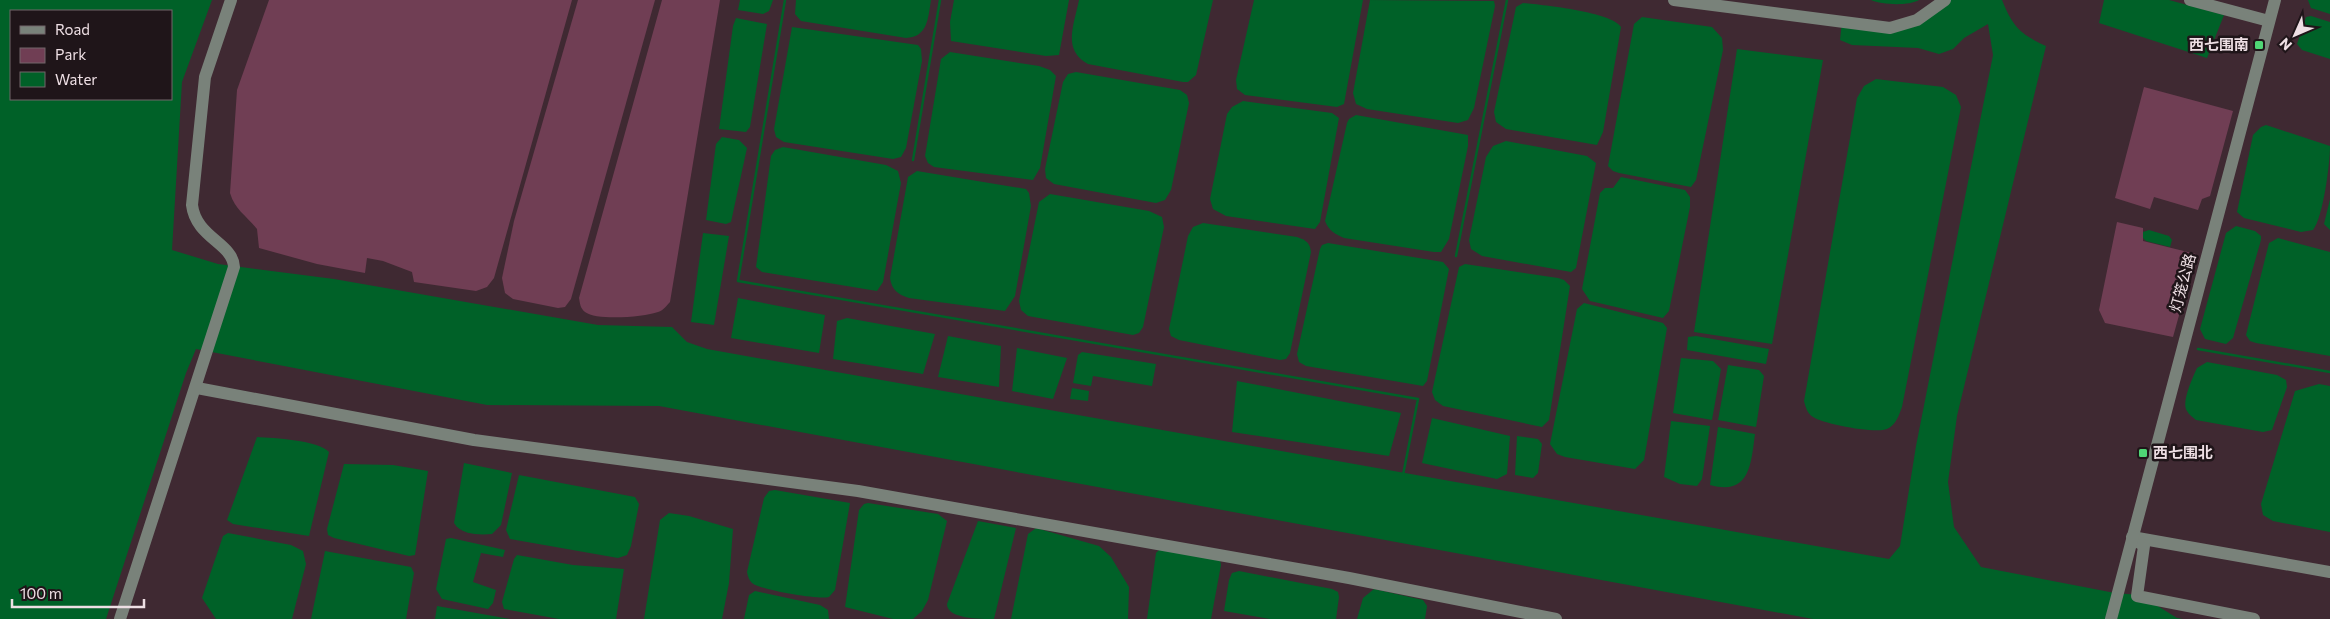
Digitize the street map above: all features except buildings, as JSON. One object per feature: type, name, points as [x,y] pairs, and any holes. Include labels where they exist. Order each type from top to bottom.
[{"type":"street","points":[[120,619],[197,388],[234,267],[230,254],[199,226],[193,215],[192,204],[205,77],[231,0]]},
{"type":"street","points":[[1674,0],[1890,28],[1917,20],[1945,0]]},
{"type":"street","points":[[2190,0],[2269,20]]},
{"type":"street","name":"灯笼公路","points":[[2111,619],[2275,0]]},
{"type":"street","points":[[197,388],[474,440],[858,490],[1349,578],[1556,619]]},
{"type":"street","points":[[2132,538],[2330,572]]},
{"type":"street","points":[[2132,538],[2144,546],[2137,596],[2254,619]]},
{"type":"green space","points":[[269,0],[572,0],[494,278],[487,287],[476,291],[414,282],[412,272],[383,261],[367,258],[365,273],[317,264],[259,248],[257,229],[238,208],[230,193],[237,90]]},
{"type":"green space","points":[[578,0],[655,0],[571,299],[565,307],[558,308],[513,299],[505,293],[502,278],[514,221]]},
{"type":"green space","points":[[662,0],[720,0],[670,302],[665,308],[651,314],[621,317],[591,315],[582,309],[579,298]]},
{"type":"green space","points":[[2144,87],[2233,111],[2210,196],[2202,199],[2198,210],[2154,197],[2150,209],[2115,198]]},
{"type":"green space","points":[[2117,222],[2143,228],[2143,241],[2196,254],[2173,337],[2105,323],[2099,310]]},
{"type":"water","points":[[0,0],[212,0],[182,82],[172,250],[218,264],[334,279],[598,325],[672,327],[687,342],[707,349],[1889,559],[1900,546],[1916,446],[1993,55],[1988,24],[1964,38],[1953,49],[1939,54],[1918,48],[1852,45],[1840,40],[1842,21],[1895,27],[1947,0],[2002,0],[2018,29],[2046,46],[1957,416],[1948,482],[1954,527],[1981,567],[2115,593],[2140,595],[2177,618],[2183,619],[1813,619],[659,406],[487,405],[196,349],[186,373],[106,619],[0,619]]},
{"type":"water","points":[[740,0],[773,0],[769,11],[763,14],[738,10]]},
{"type":"water","points":[[796,0],[931,0],[928,20],[923,30],[913,37],[906,38],[801,21],[795,14]]},
{"type":"water","points":[[954,0],[1069,0],[1059,55],[1046,56],[951,41],[950,22]]},
{"type":"water","points":[[1079,0],[1213,0],[1196,75],[1188,82],[1183,82],[1088,64],[1075,52],[1072,44],[1073,28]]},
{"type":"water","points":[[1254,0],[1363,0],[1344,104],[1337,107],[1245,95],[1237,89],[1236,80]]},
{"type":"water","points":[[1370,0],[1494,1],[1495,6],[1474,108],[1468,120],[1458,123],[1367,109],[1356,104],[1353,93]]},
{"type":"water","points":[[1871,0],[1919,0],[1895,4]]},
{"type":"water","points":[[2104,0],[2169,0],[2224,15],[2207,58],[2099,23]]},
{"type":"water","points":[[2308,0],[2330,0],[2330,14],[2311,8]]},
{"type":"water","points":[[1523,3],[1591,13],[1605,17],[1621,27],[1603,132],[1597,145],[1506,129],[1496,122],[1494,112],[1516,7]]},
{"type":"water","points":[[2311,16],[2330,22],[2330,59],[2302,50],[2297,44],[2306,17]]},
{"type":"water","points":[[1642,17],[1712,27],[1722,38],[1723,50],[1696,180],[1691,187],[1619,173],[1613,171],[1608,166],[1634,24]]},
{"type":"water","points":[[736,18],[767,24],[750,127],[746,132],[719,129],[733,26]]},
{"type":"water","points":[[792,27],[918,45],[921,49],[922,61],[906,148],[901,157],[893,159],[784,142],[776,137],[774,129]]},
{"type":"water","points":[[1737,49],[1823,60],[1772,344],[1694,332]]},
{"type":"water","points":[[950,52],[1039,66],[1050,70],[1056,76],[1040,168],[1033,180],[934,167],[928,163],[925,156],[941,59]]},
{"type":"water","points":[[1076,72],[1180,90],[1187,95],[1189,103],[1171,190],[1165,200],[1156,203],[1054,184],[1046,178],[1045,169],[1063,82],[1068,74]]},
{"type":"water","points":[[1876,79],[1943,87],[1956,95],[1961,107],[1902,407],[1893,425],[1881,430],[1850,427],[1819,420],[1809,414],[1804,401],[1857,98],[1864,86]]},
{"type":"water","points":[[1243,101],[1332,113],[1339,118],[1320,222],[1315,229],[1226,216],[1213,209],[1210,199],[1227,114],[1232,107]]},
{"type":"water","points":[[1356,115],[1468,135],[1468,146],[1449,239],[1441,252],[1344,238],[1328,227],[1325,221],[1347,123],[1349,119]]},
{"type":"water","points":[[2266,125],[2330,146],[2323,202],[2313,230],[2301,232],[2244,218],[2237,212],[2253,135]]},
{"type":"water","points":[[722,137],[739,140],[747,148],[731,222],[726,224],[706,220],[716,144]]},
{"type":"water","points":[[1506,141],[1587,156],[1596,163],[1576,268],[1571,272],[1482,256],[1471,249],[1469,240],[1486,157],[1493,146]]},
{"type":"water","points":[[783,147],[886,165],[898,171],[901,183],[883,282],[877,291],[762,272],[756,267],[771,156],[775,150]]},
{"type":"water","points":[[917,171],[1026,189],[1029,193],[1031,206],[1015,296],[1005,311],[909,298],[898,293],[892,286],[890,278],[908,177]]},
{"type":"water","points":[[1621,177],[1685,190],[1690,197],[1690,207],[1669,311],[1663,318],[1590,301],[1582,289],[1600,193],[1605,188],[1613,188]]},
{"type":"water","points":[[1050,194],[1149,211],[1162,217],[1164,227],[1143,327],[1139,333],[1133,335],[1028,316],[1021,310],[1019,301],[1039,202]]},
{"type":"water","points":[[2330,199],[2330,230],[2324,224]]},
{"type":"water","points":[[1203,223],[1297,237],[1309,244],[1311,252],[1290,353],[1286,359],[1280,360],[1179,340],[1171,336],[1169,329],[1188,236],[1193,227]]},
{"type":"water","points":[[2236,226],[2255,231],[2261,236],[2261,240],[2233,338],[2226,344],[2205,339],[2200,329],[2226,233]]},
{"type":"water","points":[[2149,230],[2169,236],[2172,240],[2170,247],[2146,241],[2143,238],[2143,232]]},
{"type":"water","points":[[703,233],[729,236],[714,325],[691,322]]},
{"type":"water","points":[[2278,238],[2330,252],[2330,356],[2256,343],[2250,341],[2246,335],[2269,243]]},
{"type":"water","points":[[1328,243],[1443,262],[1449,269],[1427,381],[1423,386],[1306,366],[1299,362],[1297,354],[1320,249],[1322,245]]},
{"type":"water","points":[[1465,264],[1558,278],[1564,280],[1570,286],[1549,420],[1542,427],[1443,406],[1435,400],[1432,392],[1459,267]]},
{"type":"water","points":[[738,298],[825,315],[819,353],[731,338]]},
{"type":"water","points":[[1584,303],[1663,323],[1667,328],[1644,460],[1635,469],[1565,457],[1557,454],[1550,444],[1577,309]]},
{"type":"water","points":[[847,318],[935,334],[923,374],[833,359],[837,321]]},
{"type":"water","points":[[948,336],[1001,346],[999,387],[938,377]]},
{"type":"water","points":[[1696,336],[1769,349],[1766,364],[1687,350],[1688,337]]},
{"type":"water","points":[[1017,348],[1067,358],[1053,399],[1012,391]]},
{"type":"water","points":[[1082,352],[1156,364],[1152,386],[1093,376],[1091,386],[1073,383],[1078,355]]},
{"type":"water","points":[[1681,358],[1713,361],[1721,369],[1712,420],[1673,413]]},
{"type":"water","points":[[2207,362],[2277,375],[2286,380],[2287,387],[2272,430],[2263,432],[2196,420],[2189,414],[2185,402],[2188,390],[2197,368]]},
{"type":"water","points":[[1728,365],[1759,370],[1764,376],[1756,427],[1718,420]]},
{"type":"water","points":[[1237,381],[1401,413],[1389,456],[1232,432]]},
{"type":"water","points":[[2319,384],[2330,386],[2330,532],[2273,521],[2263,515],[2261,504],[2295,391]]},
{"type":"water","points":[[1072,388],[1089,391],[1088,401],[1070,399]]},
{"type":"water","points":[[1432,418],[1510,436],[1507,474],[1497,479],[1422,463]]},
{"type":"water","points":[[1671,421],[1710,426],[1702,479],[1697,486],[1680,484],[1664,477]]},
{"type":"water","points":[[1718,427],[1755,434],[1750,466],[1741,482],[1733,486],[1710,485]]},
{"type":"water","points":[[1517,436],[1538,439],[1542,444],[1538,473],[1533,478],[1515,475]]},
{"type":"water","points":[[257,437],[306,442],[329,452],[309,536],[233,524],[227,520]]},
{"type":"water","points":[[464,463],[512,473],[501,525],[492,534],[466,532],[454,523]]},
{"type":"water","points":[[344,464],[393,465],[428,471],[415,555],[409,556],[328,535],[327,529]]},
{"type":"water","points":[[519,475],[635,497],[639,504],[631,546],[627,555],[618,558],[510,539],[506,530]]},
{"type":"water","points":[[775,490],[850,503],[835,590],[829,597],[802,596],[777,591],[757,586],[749,580],[747,572],[764,498],[769,491]]},
{"type":"water","points":[[868,503],[938,514],[947,521],[928,600],[922,611],[913,619],[893,619],[845,607],[859,510],[864,504]]},
{"type":"water","points":[[669,513],[689,516],[733,529],[729,583],[722,619],[644,619],[660,520]]},
{"type":"water","points":[[978,521],[1016,528],[994,619],[958,615],[948,609],[947,604]]},
{"type":"water","points":[[1036,528],[1099,546],[1111,557],[1129,587],[1128,619],[1011,619],[1028,534]]},
{"type":"water","points":[[228,533],[291,545],[303,551],[306,564],[292,619],[216,619],[202,598],[223,536]]},
{"type":"water","points":[[451,538],[505,550],[503,557],[481,553],[473,582],[496,590],[493,603],[488,609],[442,599],[436,589],[446,539]]},
{"type":"water","points":[[1161,548],[1220,560],[1221,565],[1211,619],[1147,619],[1156,553]]},
{"type":"water","points":[[325,551],[411,567],[414,573],[406,619],[311,619]]},
{"type":"water","points":[[517,555],[573,565],[624,569],[616,619],[559,619],[504,609],[502,602],[514,559]]},
{"type":"water","points":[[1239,571],[1332,589],[1338,592],[1339,597],[1336,619],[1270,619],[1224,611],[1229,580],[1232,573]]},
{"type":"water","points":[[1374,589],[1423,600],[1427,606],[1425,619],[1357,619],[1363,598]]},
{"type":"water","points":[[755,591],[820,605],[828,610],[829,619],[744,619],[749,595]]},
{"type":"water","points":[[437,606],[510,619],[435,619]]},
{"type":"waterway","points":[[785,0],[738,281],[1418,399],[1403,475]]},
{"type":"waterway","points":[[913,160],[940,0]]},
{"type":"waterway","points":[[1456,256],[1507,0]]},
{"type":"waterway","points":[[2198,349],[2330,372]]},
{"type":"place","name":"西七围南","points":[[2259,45]]},
{"type":"place","name":"西七围北","points":[[2143,453]]}]
